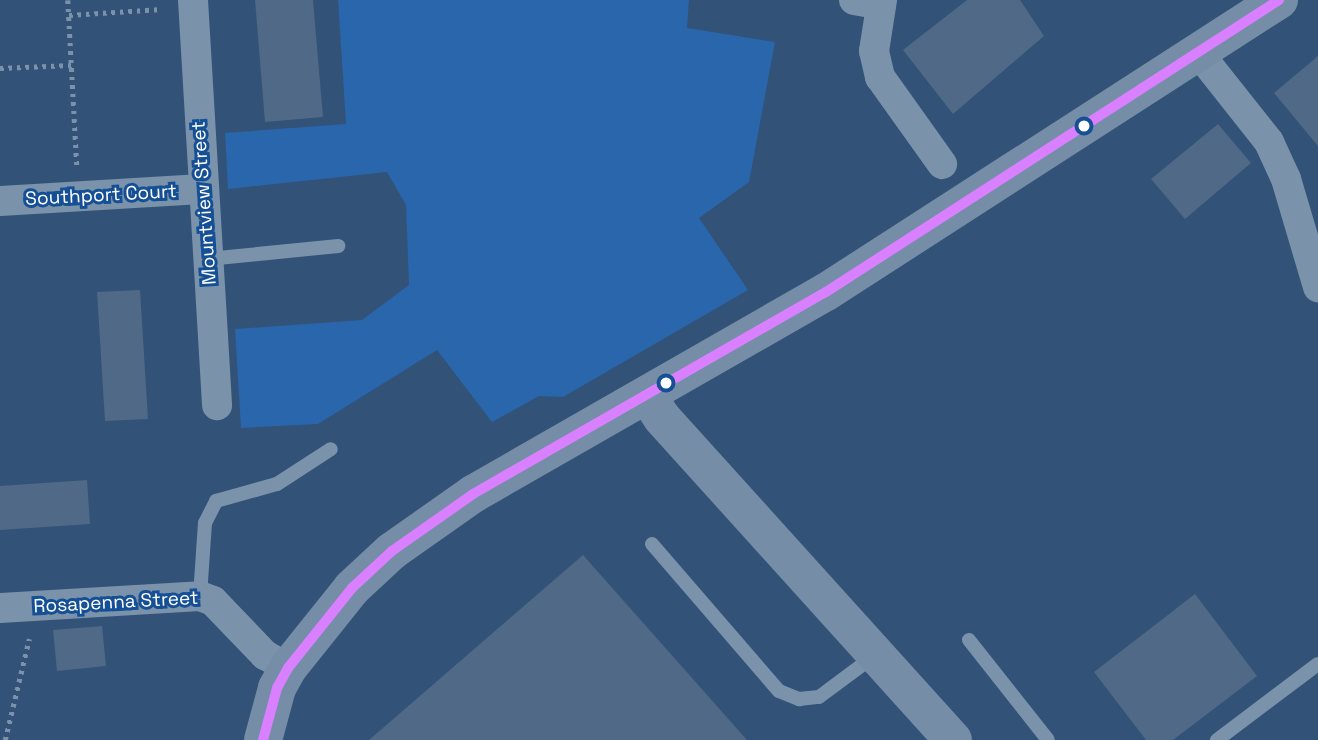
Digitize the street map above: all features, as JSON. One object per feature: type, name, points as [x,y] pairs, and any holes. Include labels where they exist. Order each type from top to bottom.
[{"type":"main road","points":[[262,740],[276,688],[288,668],[333,609],[392,551],[473,494],[826,292],[1279,0]]},
{"type":"main road","points":[[647,395],[662,418],[953,740]]},
{"type":"street","points":[[872,2],[874,51],[880,77],[942,164]]},
{"type":"street","name":"Mountview Street","points":[[193,3],[202,189],[217,405]]},
{"type":"street","points":[[1197,51],[1269,142],[1286,179],[1318,287]]},
{"type":"street","name":"Southport Court","points":[[0,201],[202,189]]},
{"type":"street","name":"Rosapenna Street","points":[[0,608],[200,596],[213,601],[265,654],[288,668]]},
{"type":"lane","points":[[208,259],[338,246]]},
{"type":"lane","points":[[200,596],[205,523],[216,501],[277,484],[331,449]]},
{"type":"lane","points":[[652,544],[779,691],[799,699],[819,697],[876,656]]},
{"type":"lane","points":[[969,640],[1048,740]]},
{"type":"lane","points":[[1217,740],[1318,664]]},
{"type":"path","points":[[68,0],[78,197]]},
{"type":"path","points":[[69,15],[193,3]]},
{"type":"path","points":[[0,68],[72,65]]},
{"type":"path","points":[[5,740],[34,606]]},
{"type":"shaded area","points":[[338,0],[689,0],[687,28],[775,42],[749,182],[699,218],[748,290],[563,397],[539,396],[492,422],[437,350],[318,424],[241,428],[235,329],[362,320],[409,285],[406,205],[387,172],[228,189],[225,133],[346,124]]},
{"type":"building","points":[[255,0],[313,0],[323,117],[265,122]]},
{"type":"building","points":[[967,0],[1020,0],[1044,36],[953,114],[903,50]]},
{"type":"building","points":[[1318,56],[1318,146],[1274,93]]},
{"type":"building","points":[[1218,124],[1251,163],[1185,219],[1151,179]]},
{"type":"building","points":[[140,290],[148,419],[105,421],[97,292]]},
{"type":"building","points":[[87,480],[90,524],[0,530],[0,486]]},
{"type":"building","points":[[583,555],[747,740],[369,740]]},
{"type":"building","points":[[1195,594],[1257,676],[1173,740],[1146,740],[1094,672]]},
{"type":"building","points":[[102,626],[106,666],[57,671],[53,630]]},
{"type":"transit line","points":[[263,740],[277,688],[288,668],[352,588],[392,551],[473,494],[826,292],[1279,0]]}]
